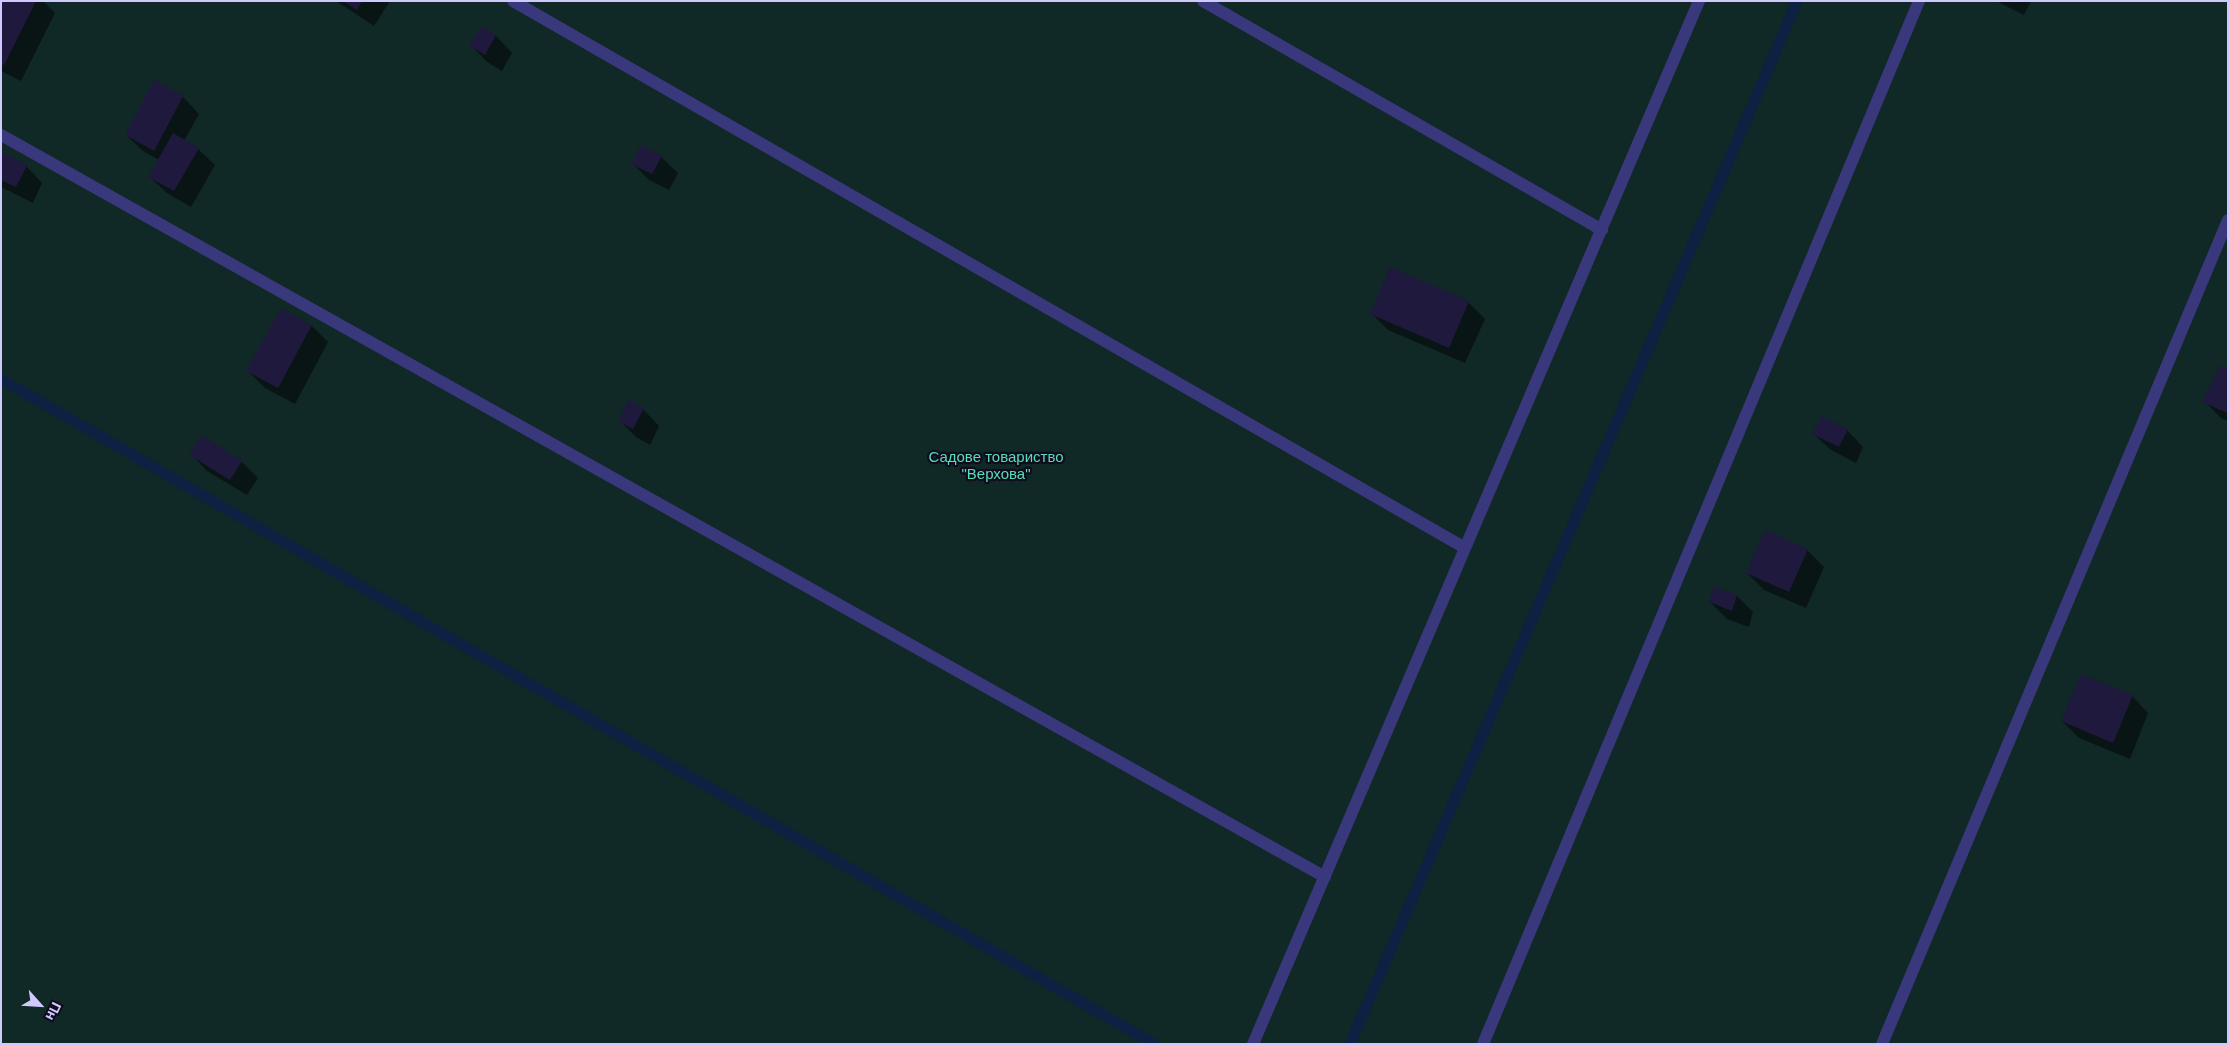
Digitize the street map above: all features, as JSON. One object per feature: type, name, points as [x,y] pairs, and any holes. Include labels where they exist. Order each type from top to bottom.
[{"type":"lane","points":[[513,1],[1465,548]]},
{"type":"lane","points":[[1203,1],[1602,230]]},
{"type":"lane","points":[[1253,1044],[1700,1]]},
{"type":"lane","points":[[1482,1044],[1919,1]]},
{"type":"lane","points":[[1,135],[1325,877]]},
{"type":"lane","points":[[1882,1044],[2228,220]]},
{"type":"green space","name":"Садове товариство \"Верхова\"","points":[[1,1],[2228,1],[2228,1044],[1,1044]]},
{"type":"building","points":[[1,1],[36,1],[4,65],[1,64]]},
{"type":"building","points":[[343,1],[362,1],[357,10]]},
{"type":"building","points":[[481,26],[496,35],[485,55],[469,45]]},
{"type":"building","points":[[154,80],[183,96],[154,151],[125,135]]},
{"type":"building","points":[[173,133],[199,148],[174,191],[148,177]]},
{"type":"building","points":[[641,145],[662,156],[652,174],[631,164]]},
{"type":"building","points":[[1,152],[27,165],[16,187],[1,180]]},
{"type":"building","points":[[1390,267],[1469,301],[1449,348],[1370,314]]},
{"type":"building","points":[[281,308],[312,325],[278,388],[246,371]]},
{"type":"building","points":[[2220,365],[2228,369],[2228,413],[2202,402]]},
{"type":"building","points":[[628,400],[644,408],[633,429],[618,421]]},
{"type":"building","points":[[1821,416],[1848,429],[1839,447],[1812,434]]},
{"type":"building","points":[[201,435],[242,461],[230,480],[189,455]]},
{"type":"building","points":[[1765,530],[1808,549],[1789,592],[1746,573]]},
{"type":"building","points":[[1714,587],[1737,595],[1732,611],[1709,602]]},
{"type":"building","points":[[2081,674],[2133,695],[2113,743],[2061,721]]},
{"type":"waterway","points":[[1350,1044],[1797,1]]},
{"type":"waterway","points":[[1,379],[1154,1044]]}]
